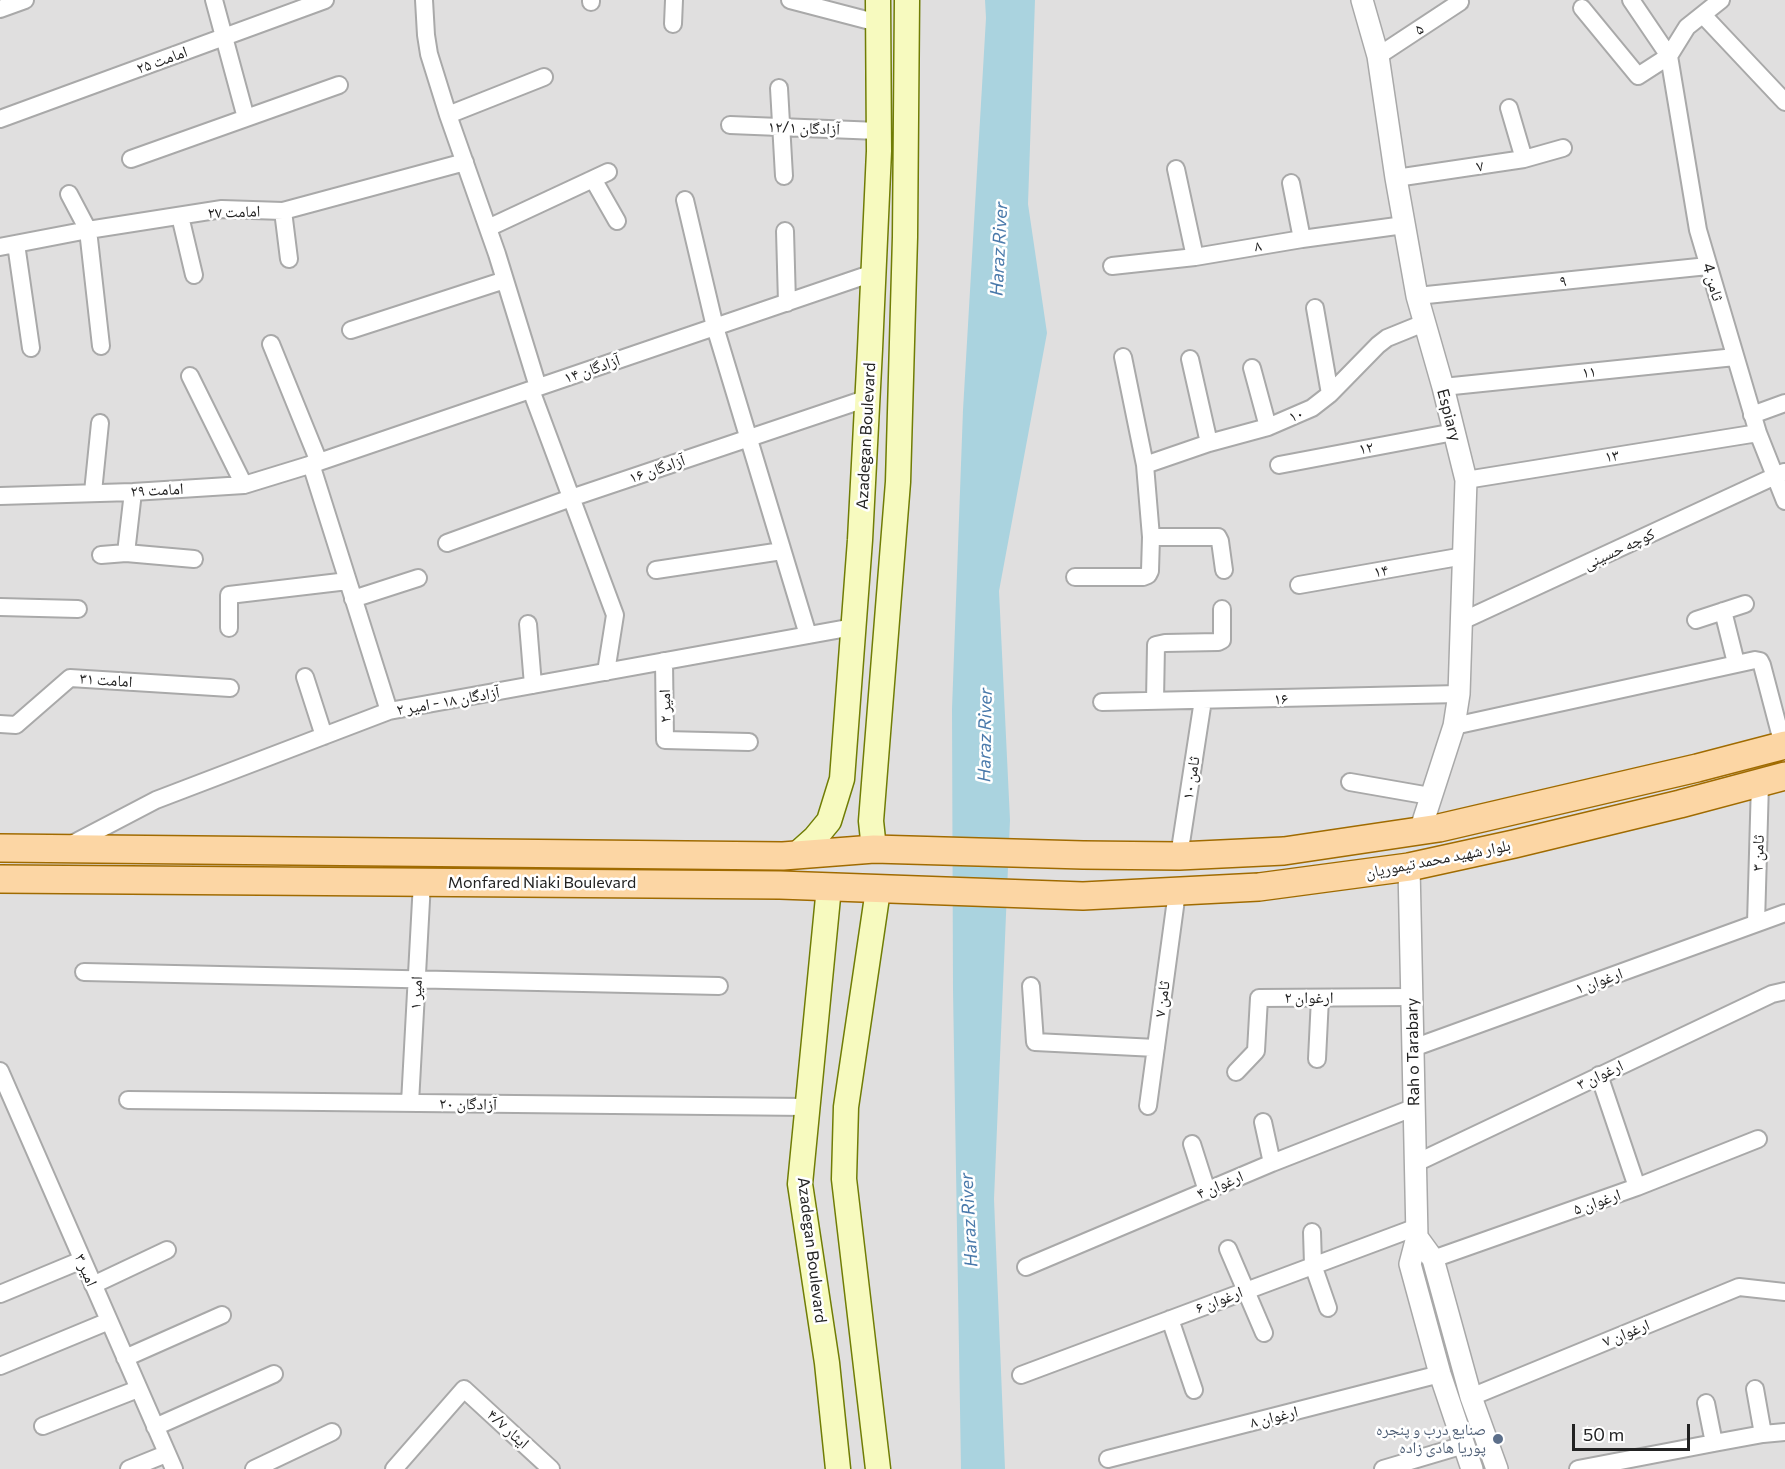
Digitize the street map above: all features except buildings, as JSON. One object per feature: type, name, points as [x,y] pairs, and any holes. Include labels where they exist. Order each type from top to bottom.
[{"type":"main road","name":"Azadegan Boulevard","points":[[874,849],[871,821],[898,482],[905,237],[907,0]]},
{"type":"main road","name":"Azadegan Boulevard","points":[[796,855],[829,821],[842,779],[868,398],[878,131],[878,11]]},
{"type":"main road","points":[[861,527],[894,525]]},
{"type":"main road","name":"بلوار شهید محمد تیموریان","points":[[1083,855],[1179,856],[1284,851],[1420,831],[1671,774],[1784,745]]},
{"type":"main road","points":[[1731,759],[1724,767],[1723,777],[1728,785],[1760,783]]},
{"type":"main road","points":[[1671,774],[1676,776],[1682,784],[1680,804]]},
{"type":"main road","name":"بلوار شهید محمد تیموریان","points":[[1083,896],[1259,888],[1409,867],[1514,844],[1760,783]]},
{"type":"main road","name":"Monfared Niaki Boulevard","points":[[0,848],[796,855],[874,849],[1083,855]]},
{"type":"main road","points":[[544,853],[553,865],[553,871],[551,877],[544,883]]},
{"type":"main road","points":[[596,884],[588,872],[588,866],[591,860],[599,854]]},
{"type":"main road","points":[[1206,890],[1210,855]]},
{"type":"main road","points":[[1177,892],[1179,856]]},
{"type":"main road","name":"Monfared Niaki Boulevard","points":[[0,879],[780,885],[1083,896]]},
{"type":"main road","name":"Azadegan Boulevard","points":[[829,887],[800,1184],[827,1363],[838,1469]]},
{"type":"main road","points":[[878,890],[846,1107],[844,1179],[878,1469]]},
{"type":"main road","points":[[807,1107],[846,1107]]},
{"type":"street","points":[[0,9],[25,0]]},
{"type":"street","points":[[213,0],[246,118]]},
{"type":"street","name":"امامت ۲۵","points":[[0,119],[325,0]]},
{"type":"street","points":[[424,0],[429,54],[448,116],[505,280],[534,389],[571,498],[615,615],[606,672]]},
{"type":"street","points":[[673,24],[674,0]]},
{"type":"street","points":[[790,0],[878,11]]},
{"type":"street","name":"Espiary","points":[[1362,0],[1378,56],[1396,178],[1417,296],[1466,480],[1459,694],[1454,726],[1420,831]]},
{"type":"street","points":[[1630,0],[1669,56]]},
{"type":"street","points":[[1582,8],[1638,76],[1669,56],[1687,27],[1721,0]]},
{"type":"street","name":"۵","points":[[1378,56],[1460,2]]},
{"type":"street","points":[[1703,15],[1785,102]]},
{"type":"street","name":"ثامن 4","points":[[1669,56],[1698,230],[1752,415],[1758,432],[1780,474],[1785,501]]},
{"type":"street","points":[[448,116],[544,77]]},
{"type":"street","points":[[131,159],[339,85]]},
{"type":"street","points":[[779,88],[784,177]]},
{"type":"street","points":[[1509,108],[1524,159]]},
{"type":"street","name":"آزادگان ۱۲/۱","points":[[730,126],[878,131]]},
{"type":"street","name":"۷","points":[[1396,178],[1524,159],[1563,148]]},
{"type":"street","name":"امامت ۲۷","points":[[8,246],[88,230],[222,209],[283,211],[465,162]]},
{"type":"street","points":[[1176,169],[1195,257]]},
{"type":"street","points":[[488,228],[600,175],[616,221]]},
{"type":"street","points":[[1291,183],[1302,239]]},
{"type":"street","points":[[69,194],[88,230],[101,346]]},
{"type":"street","points":[[685,201],[715,327],[808,635]]},
{"type":"street","points":[[283,211],[289,259]]},
{"type":"street","points":[[180,216],[194,275]]},
{"type":"street","name":"۸","points":[[1112,266],[1195,257],[1404,225]]},
{"type":"street","points":[[785,231],[787,303]]},
{"type":"street","points":[[8,246],[31,348]]},
{"type":"street","name":"۹","points":[[1417,296],[1708,266]]},
{"type":"street","name":"آزادگان ۱۴","points":[[315,463],[873,273]]},
{"type":"street","points":[[351,330],[505,280]]},
{"type":"street","points":[[1315,308],[1329,394]]},
{"type":"street","name":"۱۰","points":[[1145,465],[1209,443],[1269,427],[1312,408],[1387,338],[1424,324]]},
{"type":"street","points":[[271,344],[315,463],[353,598],[389,711]]},
{"type":"street","points":[[1076,577],[1143,577],[1150,571],[1145,465],[1123,357]]},
{"type":"street","name":"۱۱","points":[[1443,387],[1735,357]]},
{"type":"street","points":[[1190,359],[1209,443]]},
{"type":"street","points":[[1252,368],[1269,427]]},
{"type":"street","points":[[190,376],[244,485]]},
{"type":"street","name":"آزادگان ۱۶","points":[[447,543],[571,498],[868,398]]},
{"type":"street","points":[[1752,415],[1785,403]]},
{"type":"street","points":[[93,492],[100,423]]},
{"type":"street","name":"۱۲","points":[[1279,465],[1454,432]]},
{"type":"street","name":"۱۳","points":[[1466,480],[1758,432]]},
{"type":"street","name":"امامت ۲۹","points":[[0,496],[133,492],[244,485],[315,463]]},
{"type":"street","name":"کوچه حسینی","points":[[1462,621],[1780,474]]},
{"type":"street","points":[[126,553],[133,492]]},
{"type":"street","points":[[1150,537],[1218,537],[1224,570]]},
{"type":"street","points":[[656,570],[782,551]]},
{"type":"street","points":[[101,555],[126,553],[194,559]]},
{"type":"street","name":"۱۴","points":[[1299,585],[1464,556]]},
{"type":"street","points":[[353,598],[418,578]]},
{"type":"street","points":[[229,628],[229,595],[348,581]]},
{"type":"street","points":[[1696,620],[1745,604]]},
{"type":"street","points":[[0,608],[78,609]]},
{"type":"street","points":[[1155,701],[1156,645],[1222,640],[1222,609]]},
{"type":"street","points":[[1723,611],[1736,663]]},
{"type":"street","points":[[528,624],[533,685]]},
{"type":"street","name":"آزادگان ۱۸ - امیر ۲","points":[[64,848],[156,800],[389,711],[854,627]]},
{"type":"street","points":[[1454,726],[1736,663],[1760,661],[1784,745]]},
{"type":"street","name":"امیر ۲","points":[[664,662],[665,740],[749,742]]},
{"type":"street","points":[[305,677],[324,736]]},
{"type":"street","name":"امامت ۳۱","points":[[0,724],[16,725],[70,678],[230,688]]},
{"type":"street","name":"۱۶","points":[[1102,702],[1459,694]]},
{"type":"street","name":"ثامن ۱۰","points":[[1179,856],[1203,700]]},
{"type":"street","points":[[1350,782],[1430,796]]},
{"type":"street","name":"ثامن ۳","points":[[1756,923],[1760,783]]},
{"type":"street","name":"Rah o Tarabary","points":[[1409,867],[1417,1232],[1410,1264],[1440,1374],[1472,1469]]},
{"type":"street","name":"امیر ۱","points":[[410,1103],[422,882]]},
{"type":"street","name":"ثامن ۷","points":[[1148,1106],[1177,892]]},
{"type":"street","name":"ارغوان ۱","points":[[1413,1048],[1785,913]]},
{"type":"street","points":[[84,972],[719,986]]},
{"type":"street","points":[[1030,986],[1035,1042],[1156,1048]]},
{"type":"street","name":"ارغوان ۳","points":[[1416,1162],[1772,994],[1785,991]]},
{"type":"street","name":"ارغوان ۲","points":[[1236,1072],[1256,1051],[1259,998],[1412,997]]},
{"type":"street","points":[[1317,1059],[1320,998]]},
{"type":"street","name":"امیر ۳","points":[[0,1071],[170,1461]]},
{"type":"street","points":[[1599,1076],[1637,1187]]},
{"type":"street","name":"آزادگان ۲۰","points":[[128,1100],[807,1107]]},
{"type":"street","name":"ارغوان ۴","points":[[1026,1267],[1272,1163],[1415,1107]]},
{"type":"street","points":[[1263,1122],[1272,1163]]},
{"type":"street","name":"ارغوان ۵","points":[[1433,1259],[1637,1187],[1758,1138]]},
{"type":"street","points":[[1192,1144],[1207,1191]]},
{"type":"street","points":[[1312,1232],[1313,1265],[1328,1308]]},
{"type":"street","points":[[1417,1232],[1433,1259],[1471,1397],[1497,1469]]},
{"type":"street","name":"ارغوان ۶","points":[[1021,1375],[1313,1265],[1417,1232]]},
{"type":"street","points":[[1228,1249],[1264,1333]]},
{"type":"street","points":[[93,1285],[167,1250]]},
{"type":"street","points":[[0,1294],[82,1260]]},
{"type":"street","name":"ارغوان ۷","points":[[1471,1397],[1739,1287],[1785,1292]]},
{"type":"street","points":[[125,1358],[222,1316]]},
{"type":"street","points":[[1170,1318],[1194,1390]]},
{"type":"street","points":[[0,1366],[109,1321]]},
{"type":"street","points":[[155,1427],[274,1374]]},
{"type":"street","name":"ارغوان ۸","points":[[1108,1459],[1440,1374]]},
{"type":"street","points":[[43,1426],[138,1389]]},
{"type":"street","name":"ایثار ۴/۷","points":[[394,1469],[464,1389],[551,1469]]},
{"type":"street","points":[[1755,1389],[1763,1434]]},
{"type":"street","points":[[1706,1403],[1714,1443]]},
{"type":"street","points":[[254,1469],[332,1432]]},
{"type":"street","points":[[1578,1469],[1763,1434],[1785,1432]]},
{"type":"street","points":[[1383,1469],[1464,1445]]},
{"type":"street","points":[[129,1469],[170,1461]]},
{"type":"shaded area","points":[[0,0],[1785,0],[1785,1469],[0,1469]]},
{"type":"water","name":"Haraz River","points":[[985,0],[1035,0],[1028,204],[1047,333],[999,591],[1010,820],[994,1199],[1005,1469],[961,1469],[953,990],[952,709],[963,410],[986,18]]},
{"type":"place","name":"صنایع درب و پنجره پوریا هادی زاده","points":[[1498,1439]]}]
